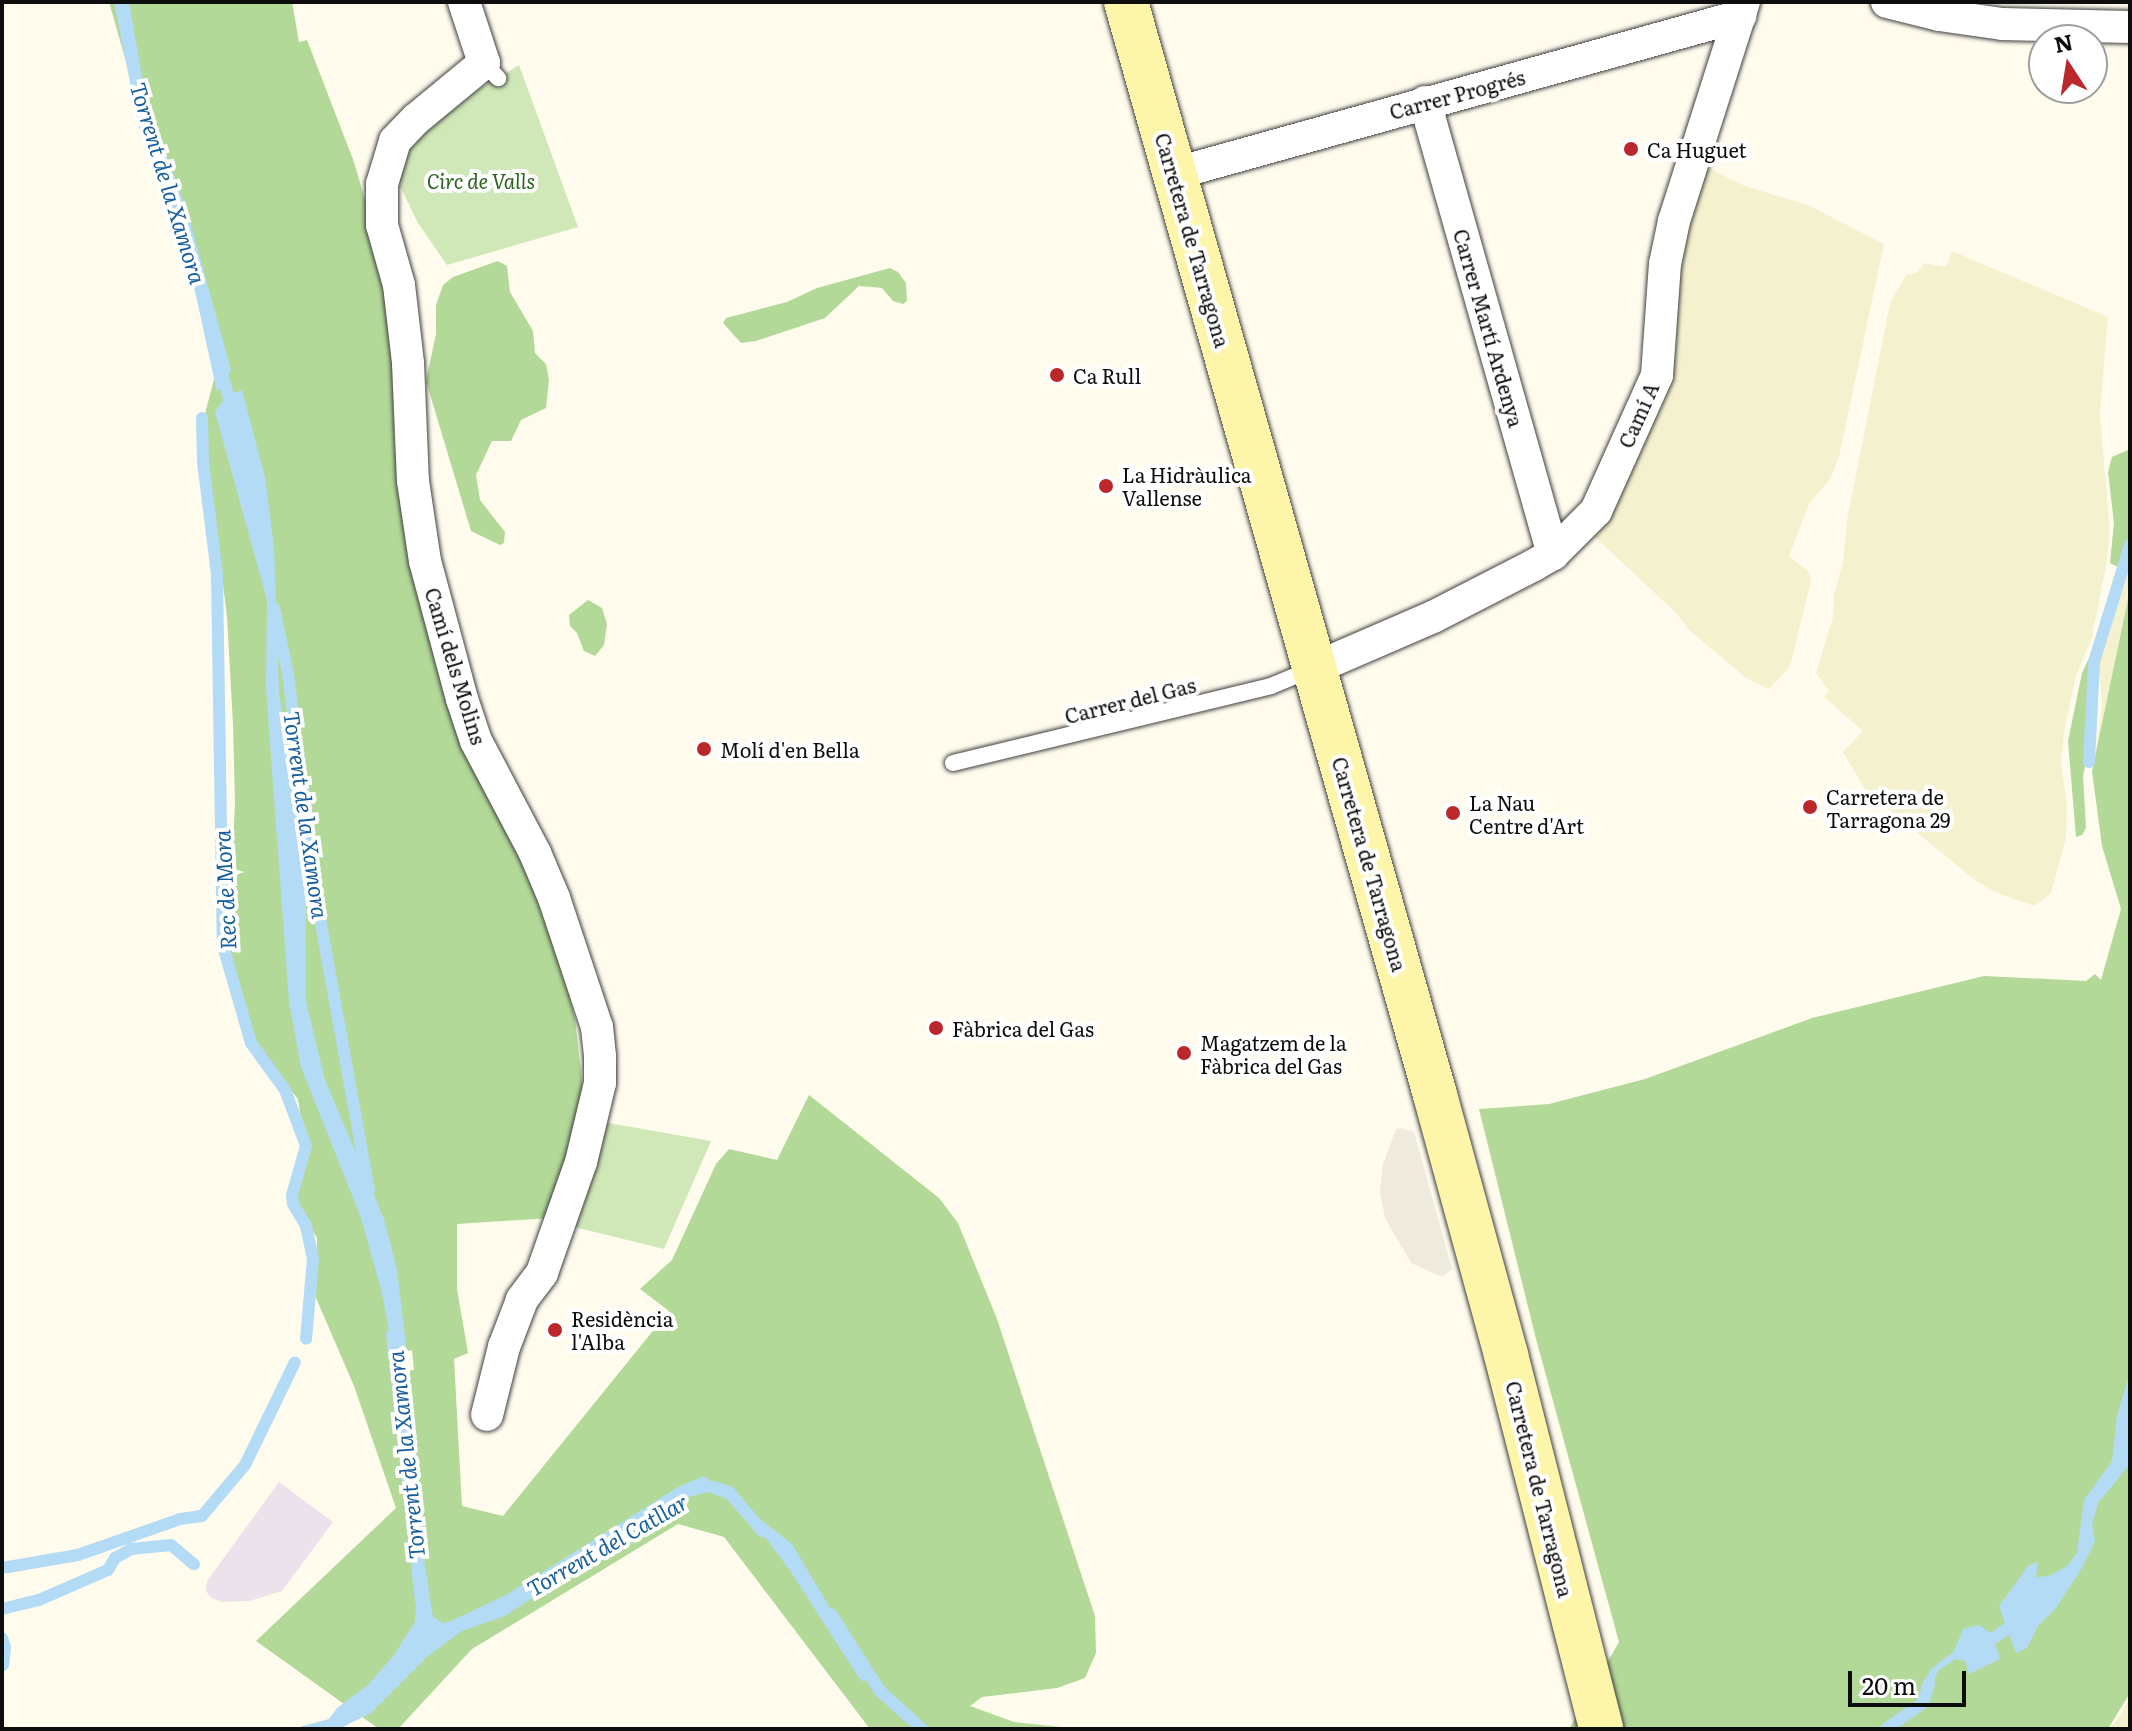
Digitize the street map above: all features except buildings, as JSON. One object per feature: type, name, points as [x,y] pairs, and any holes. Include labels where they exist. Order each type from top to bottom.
[{"type":"main road","name":"Carretera de Tarragona","points":[[1126,2],[1506,1355],[1601,1729]]},
{"type":"street","name":"Camí dels Molins","points":[[464,2],[477,80],[395,141],[382,184],[382,225],[399,285],[408,363],[413,481],[423,546],[446,649],[476,741],[535,853],[554,898],[597,1027],[600,1057],[600,1083],[581,1162],[542,1273],[522,1300],[504,1347],[487,1415]]},
{"type":"street","points":[[1887,2],[1939,15],[2002,24],[2130,27]]},
{"type":"street","name":"Carrer Progrés","points":[[1173,174],[1742,9]]},
{"type":"street","name":"Camí A","points":[[1315,668],[1433,617],[1553,554],[1596,511],[1657,375],[1665,264],[1674,221],[1742,9]]},
{"type":"street","name":"Carrer Martí Ardenya","points":[[1425,102],[1553,554]]},
{"type":"lane","name":"Carrer del Gas","points":[[953,763],[1271,686],[1315,668]]},
{"type":"shaded area","points":[[1700,164],[1745,186],[1808,205],[1884,244],[1839,457],[1830,479],[1809,504],[1789,556],[1808,571],[1811,581],[1790,667],[1769,689],[1746,678],[1689,630],[1677,614],[1594,536],[1608,513],[1672,311]]},
{"type":"shaded area","points":[[1952,251],[2108,317],[2100,415],[2110,530],[2106,567],[2092,637],[2076,676],[2065,726],[2061,763],[2067,806],[2066,838],[2051,893],[2035,906],[1997,893],[1976,881],[1866,791],[1843,752],[1863,731],[1824,697],[1829,691],[1816,673],[1833,617],[1847,520],[1890,303],[1906,275],[1918,272],[1924,263],[1946,267]]},
{"type":"shaded area","points":[[2130,559],[2130,794],[2094,768],[2102,705],[2098,656]]},
{"type":"shaded area","points":[[1396,1129],[1414,1132],[1452,1269],[1442,1277],[1411,1263],[1385,1218],[1380,1191],[1383,1164]]},
{"type":"shaded area","points":[[279,1482],[333,1522],[282,1591],[249,1601],[222,1602],[211,1598],[206,1591],[207,1581]]},
{"type":"shaded area","points":[[2130,1698],[2130,1729],[2110,1729],[2121,1714]]},
{"type":"green space","points":[[109,2],[292,2],[299,42],[307,40],[354,162],[369,214],[387,289],[396,411],[394,443],[474,754],[534,892],[563,969],[575,1019],[584,1099],[551,1218],[457,1224],[457,1289],[468,1353],[454,1359],[462,1506],[503,1516],[669,1311],[640,1289],[672,1260],[716,1164],[729,1149],[777,1160],[809,1095],[939,1198],[958,1223],[997,1319],[1095,1616],[1096,1653],[1085,1678],[1057,1688],[982,1697],[970,1706],[1014,1722],[1079,1729],[870,1729],[724,1537],[678,1524],[472,1649],[398,1729],[379,1729],[256,1641],[396,1508],[354,1386],[316,1298],[317,1238],[292,1197],[306,1153],[298,1099],[261,1055],[242,1008],[228,948],[235,803],[233,724],[227,617],[203,421],[217,368],[203,296],[143,121]]},
{"type":"green space","name":"Circ de Valls","points":[[519,65],[578,227],[447,265],[418,223],[398,182],[403,149],[466,97]]},
{"type":"green space","points":[[498,261],[507,266],[510,292],[533,331],[535,353],[546,364],[549,380],[546,408],[521,420],[511,441],[492,441],[476,475],[480,500],[505,532],[504,543],[500,545],[471,531],[426,381],[436,334],[436,305],[443,285],[453,277]]},
{"type":"green space","points":[[890,268],[898,272],[906,283],[907,301],[903,304],[893,301],[882,288],[859,286],[825,318],[756,341],[741,343],[723,323],[726,318],[787,302],[817,288]]},
{"type":"green space","points":[[2130,449],[2130,554],[2127,567],[2118,567],[2110,563],[2114,523],[2108,472],[2112,457]]},
{"type":"green space","points":[[2130,590],[2130,1693],[2108,1729],[1569,1729],[1619,1642],[1536,1339],[1479,1109],[1549,1104],[1645,1079],[1812,1018],[1984,976],[2086,981],[2095,974],[2101,980],[2121,909],[2102,846],[2092,771]]},
{"type":"green space","points":[[588,600],[602,608],[607,624],[604,645],[595,656],[584,651],[577,633],[570,626],[569,615]]},
{"type":"green space","points":[[2102,617],[2112,619],[2096,657],[2097,710],[2083,776],[2086,828],[2082,835],[2076,837],[2068,741],[2082,673],[2096,643]]},
{"type":"green space","points":[[603,1122],[711,1141],[664,1249],[574,1227]]},
{"type":"water","points":[[114,2],[129,2],[145,93],[190,221],[231,370],[217,392],[182,232],[140,133]]},
{"type":"water","points":[[242,390],[265,477],[274,547],[279,692],[306,877],[306,1001],[325,1080],[384,1219],[397,1269],[414,1414],[422,1546],[433,1617],[443,1623],[451,1621],[506,1595],[678,1487],[704,1476],[792,1544],[833,1613],[846,1644],[874,1680],[861,1681],[791,1572],[747,1513],[735,1502],[708,1492],[685,1498],[505,1616],[462,1631],[427,1657],[371,1713],[339,1729],[292,1729],[329,1719],[337,1708],[368,1685],[394,1655],[415,1622],[419,1556],[406,1416],[381,1289],[361,1218],[301,1067],[289,1002],[266,688],[267,600],[215,412],[226,396]]},
{"type":"water","points":[[2130,1372],[2130,1464],[2098,1503],[2092,1525],[2095,1541],[2083,1566],[2056,1608],[2038,1626],[2027,1648],[2016,1653],[1999,1606],[2029,1565],[2038,1562],[2036,1577],[2049,1576],[2067,1566],[2077,1553],[2084,1500],[2112,1461],[2117,1416]]},
{"type":"water","points":[[1979,1625],[1992,1634],[2000,1659],[1969,1674],[1965,1661],[1955,1659],[1938,1671],[1929,1692],[1918,1698],[1930,1670],[1954,1651],[1963,1629]]},
{"type":"pier","points":[[412,1350],[414,1370],[394,1373],[390,1355]]},
{"type":"waterway","name":"Torrent de la Xamora","points":[[220,366],[232,410]]},
{"type":"waterway","name":"Rec de Mora","points":[[202,418],[203,462],[217,575],[223,946],[251,1043],[285,1090],[306,1146],[292,1195],[293,1204],[306,1226],[313,1258],[306,1339]]},
{"type":"waterway","points":[[2089,762],[2094,662],[2130,545]]},
{"type":"waterway","name":"Torrent de la Xamora","points":[[274,608],[288,674],[316,896],[369,1190]]},
{"type":"waterway","name":"Torrent de la Xamora","points":[[392,1334],[421,1602]]},
{"type":"waterway","name":"Rec de Mora","points":[[2,1568],[78,1555],[180,1519],[202,1516],[245,1465],[295,1362]]},
{"type":"waterway","name":"Torrent del Catllar","points":[[713,1487],[729,1492],[763,1532]]},
{"type":"waterway","points":[[2,1609],[39,1600],[108,1570],[115,1558],[131,1549],[171,1545],[194,1564]]},
{"type":"waterway","name":"Torrent del Catllar","points":[[831,1614],[880,1691],[922,1729]]},
{"type":"waterway","name":"Torrent del Catllar","points":[[1981,1647],[2021,1619]]},
{"type":"waterway","points":[[2,1638],[5,1647],[3,1665]]},
{"type":"waterway","name":"Torrent del Catllar","points":[[1886,1729],[1923,1703],[1929,1683]]},
{"type":"place","name":"Ca Huguet","points":[[1631,149]]},
{"type":"place","name":"Ca Rull","points":[[1057,375]]},
{"type":"place","name":"La Hidràulica Vallense","points":[[1106,486]]},
{"type":"place","name":"Molí d'en Bella","points":[[704,749]]},
{"type":"place","name":"Carretera de Tarragona 29","points":[[1810,807]]},
{"type":"place","name":"La Nau Centre d'Art","points":[[1453,813]]},
{"type":"place","name":"Fàbrica del Gas","points":[[936,1028]]},
{"type":"place","name":"Magatzem de la Fàbrica del Gas","points":[[1184,1053]]},
{"type":"place","name":"Residència l'Alba","points":[[555,1330]]}]
